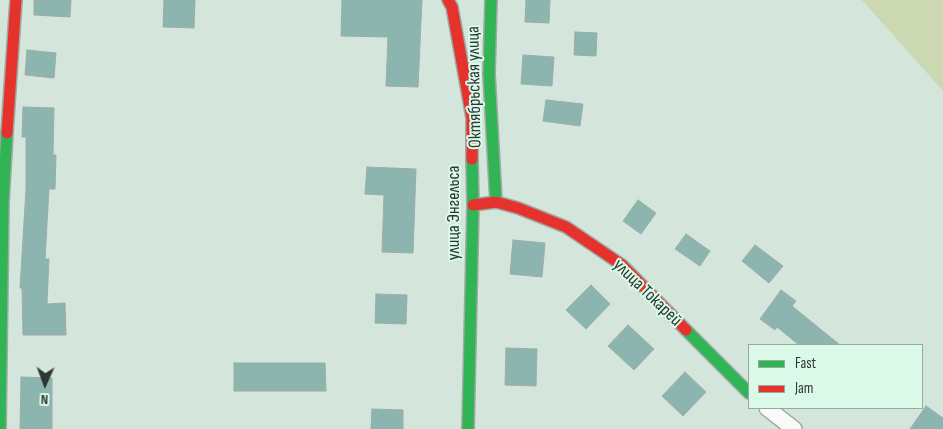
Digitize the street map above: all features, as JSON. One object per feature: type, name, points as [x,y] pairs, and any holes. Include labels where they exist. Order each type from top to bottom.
[{"type":"street","points":[[0,429],[3,202],[16,0]]},
{"type":"street","name":"улица Энгельса","points":[[448,0],[452,7],[472,118],[473,205],[468,429]]},
{"type":"street","name":"Октябрьская улица","points":[[491,0],[489,74],[496,202]]},
{"type":"street","name":"улица Токарей","points":[[473,205],[496,202],[518,208],[566,227],[622,265],[729,375],[748,391]]},
{"type":"street","points":[[768,409],[794,429]]},
{"type":"green space","points":[[862,0],[943,0],[943,91]]},
{"type":"building","points":[[34,0],[71,0],[70,17],[34,15]]},
{"type":"building","points":[[164,0],[195,0],[194,28],[163,27]]},
{"type":"building","points":[[342,0],[422,0],[418,87],[386,86],[388,37],[341,36]]},
{"type":"building","points":[[526,0],[550,0],[549,23],[525,22]]},
{"type":"building","points":[[575,32],[597,33],[596,56],[574,55]]},
{"type":"building","points":[[27,50],[56,53],[54,78],[25,75]]},
{"type":"building","points":[[523,55],[554,57],[552,86],[521,84]]},
{"type":"building","points":[[546,100],[583,104],[580,126],[543,121]]},
{"type":"building","points":[[23,107],[54,108],[53,155],[56,155],[55,189],[49,189],[45,259],[49,259],[47,304],[65,303],[66,335],[23,335],[22,288],[20,288],[26,189],[26,137],[22,137]]},
{"type":"building","points":[[367,167],[416,169],[413,253],[382,252],[384,195],[365,194]]},
{"type":"building","points":[[638,200],[656,213],[641,234],[623,221]]},
{"type":"building","points":[[686,234],[710,251],[700,266],[675,249]]},
{"type":"building","points":[[513,240],[545,243],[542,277],[510,274]]},
{"type":"building","points":[[755,245],[783,266],[769,283],[742,261]]},
{"type":"building","points":[[591,285],[610,304],[586,329],[566,310]]},
{"type":"building","points":[[781,290],[796,301],[792,306],[839,344],[798,344],[777,327],[775,330],[760,319]]},
{"type":"building","points":[[376,294],[407,295],[406,324],[375,323]]},
{"type":"building","points":[[628,325],[654,349],[634,370],[608,346]]},
{"type":"building","points":[[506,348],[537,349],[536,386],[505,385]]},
{"type":"building","points":[[234,363],[325,363],[326,391],[234,391]]},
{"type":"building","points":[[685,372],[706,392],[683,416],[662,396]]},
{"type":"building","points":[[21,377],[52,378],[52,429],[20,429]]},
{"type":"building","points":[[926,406],[943,418],[943,429],[910,429]]},
{"type":"building","points":[[372,409],[403,410],[403,429],[371,429]]},
{"type":"traffic: fast","points":[[491,0],[489,74],[496,202]]},
{"type":"traffic: fast","points":[[0,429],[3,202],[7,133]]},
{"type":"traffic: fast","points":[[468,429],[473,205],[472,159]]},
{"type":"traffic: fast","points":[[686,330],[748,392]]},
{"type":"traffic: jam","points":[[7,133],[16,0]]},
{"type":"traffic: jam","points":[[448,0],[452,7],[472,118],[472,159]]},
{"type":"traffic: jam","points":[[473,205],[496,202],[518,208],[566,227],[622,265],[686,330]]}]
